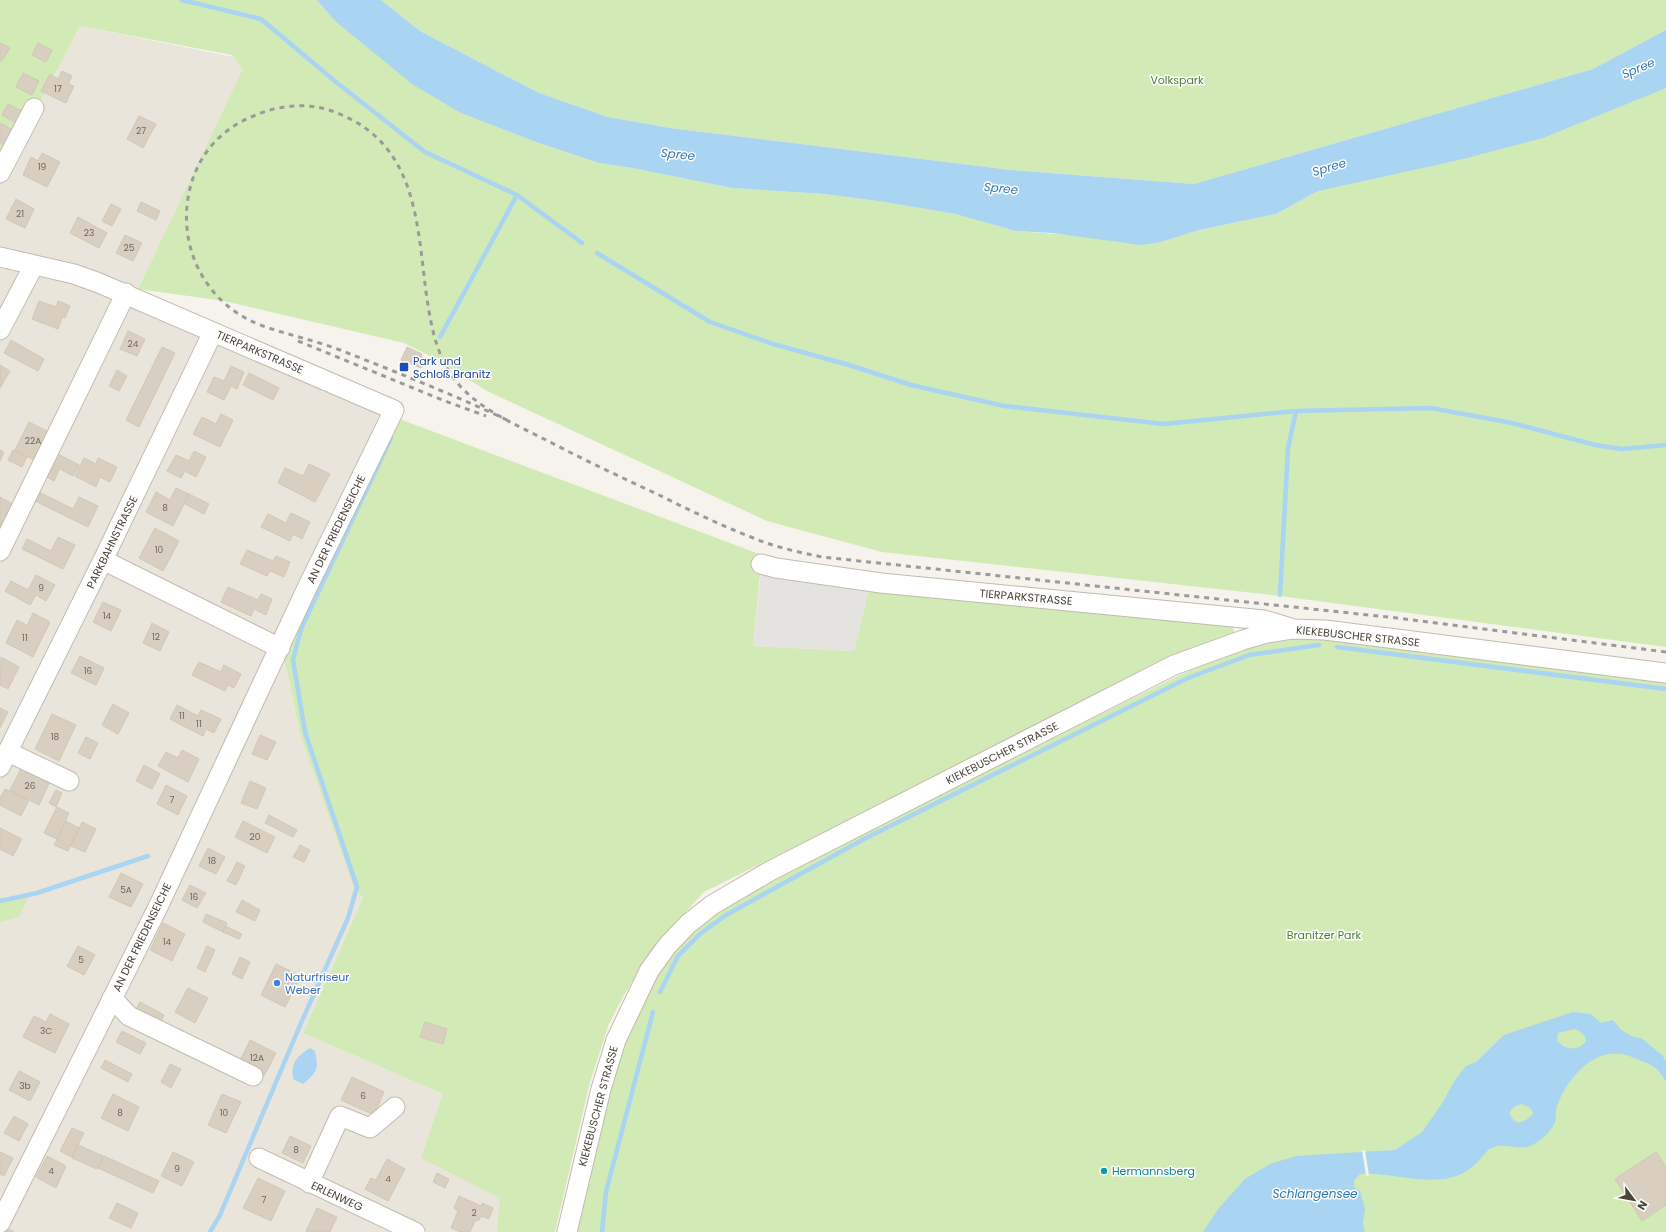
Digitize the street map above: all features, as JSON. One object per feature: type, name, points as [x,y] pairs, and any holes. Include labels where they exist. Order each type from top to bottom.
[{"type":"street","points":[[0,173],[34,108]]},
{"type":"street","name":"TIERPARKSTRASSE","points":[[0,257],[74,274],[126,293],[394,410]]},
{"type":"street","points":[[0,330],[34,265]]},
{"type":"street","points":[[0,551],[126,293]]},
{"type":"street","name":"PARKBAHNSTRASSE","points":[[69,781],[4,760],[103,560],[213,332]]},
{"type":"street","name":"AN DER FRIEDENSEICHE","points":[[0,1223],[158,907],[306,590],[394,410]]},
{"type":"street","points":[[103,560],[280,648]]},
{"type":"street","name":"TIERPARKSTRASSE","points":[[761,564],[776,568],[881,584],[1264,620],[1292,629]]},
{"type":"street","name":"KIEKEBUSCHER STRASSE","points":[[567,1232],[601,1089],[616,1040],[650,971],[667,946],[688,924],[712,905],[770,871],[1174,665],[1243,640],[1292,629],[1325,630],[1666,673]]},
{"type":"street","points":[[112,998],[129,1016],[253,1076]]},
{"type":"street","points":[[309,1183],[340,1116],[370,1128],[395,1107]]},
{"type":"street","name":"ERLENWEG","points":[[260,1158],[309,1183],[415,1232]]},
{"type":"shaded area","points":[[80,26],[248,60],[138,289],[83,270],[0,249],[0,179]]},
{"type":"shaded area","points":[[0,265],[78,282],[206,335],[0,756]]},
{"type":"shaded area","points":[[219,340],[386,413],[275,640],[112,557]]},
{"type":"shaded area","points":[[105,567],[269,653],[179,844],[0,1211],[0,778]]},
{"type":"shaded area","points":[[761,572],[869,589],[854,651],[753,646]]},
{"type":"shaded area","points":[[283,655],[300,734],[354,888],[363,898],[303,1033],[443,1094],[500,1198],[555,1232],[427,1232],[257,1151],[404,1232],[3,1232],[153,935]]},
{"type":"green space","points":[[0,0],[317,0],[334,20],[461,113],[533,141],[599,163],[732,188],[824,194],[885,202],[955,214],[1016,231],[1161,242],[1199,230],[1276,214],[1318,191],[1666,88],[1666,647],[1272,595],[882,552],[767,521],[487,391],[432,357],[404,343],[224,301],[138,289],[243,69],[232,55],[80,26],[0,179]]},
{"type":"green space","name":"Volkspark","points":[[381,0],[1666,0],[1666,30],[1593,69],[1194,184],[1011,170],[670,128],[608,117],[539,93],[420,31]]},
{"type":"green space","points":[[397,418],[762,555],[753,646],[854,651],[872,576],[1231,623],[1235,634],[1187,652],[704,892],[661,939],[625,993],[609,1024],[590,1082],[555,1232],[497,1232],[500,1198],[421,1158],[443,1094],[303,1033],[363,898],[354,888],[300,734],[283,655]]},
{"type":"green space","name":"Branitzer Park","points":[[1321,637],[1666,680],[1666,1232],[574,1232],[607,1093],[623,1044],[644,996],[673,951],[718,909],[787,869],[1186,672],[1247,647],[1290,639]]},
{"type":"green space","points":[[29,895],[19,917],[0,922],[0,898]]},
{"type":"water","name":"Spree","points":[[317,0],[381,0],[420,31],[539,93],[608,117],[670,128],[1011,170],[1194,184],[1593,69],[1666,30],[1666,88],[1543,138],[1459,160],[1318,191],[1276,214],[1199,230],[1161,242],[1141,245],[1052,233],[1016,231],[955,214],[885,202],[824,194],[732,188],[599,163],[533,141],[461,113],[412,84],[334,20]]},
{"type":"water","name":"Schlangensee","points":[[1573,1012],[1591,1014],[1601,1023],[1613,1020],[1621,1030],[1634,1037],[1641,1038],[1662,1055],[1666,1061],[1666,1081],[1657,1069],[1648,1064],[1632,1057],[1619,1054],[1607,1054],[1596,1058],[1576,1074],[1568,1084],[1556,1108],[1554,1124],[1550,1131],[1530,1146],[1520,1148],[1496,1146],[1488,1150],[1475,1164],[1463,1173],[1436,1180],[1360,1174],[1354,1181],[1354,1187],[1360,1191],[1365,1209],[1363,1223],[1365,1232],[1203,1232],[1219,1208],[1245,1179],[1270,1164],[1296,1156],[1395,1150],[1422,1132],[1441,1105],[1455,1080],[1466,1066],[1476,1062],[1504,1035]],"holes":[[[1574,1029],[1582,1033],[1585,1036],[1586,1041],[1580,1047],[1567,1048],[1557,1040],[1558,1033]],[[1522,1104],[1529,1107],[1533,1114],[1526,1120],[1518,1123],[1511,1117],[1510,1112],[1514,1107]]]},
{"type":"water","points":[[310,1048],[315,1051],[317,1067],[314,1073],[303,1084],[293,1079],[293,1068],[298,1057]]},
{"type":"pier","points":[[1362,1150],[1365,1150],[1369,1175],[1366,1176]]},
{"type":"building","points":[[0,43],[10,48],[2,61],[0,60]]},
{"type":"building","points":[[38,43],[52,50],[46,62],[32,55]]},
{"type":"building","points":[[62,71],[72,76],[68,84],[74,86],[66,103],[41,91],[50,74],[58,79]]},
{"type":"building","points":[[23,73],[39,81],[32,95],[16,87]]},
{"type":"building","points":[[8,104],[24,112],[18,124],[2,115]]},
{"type":"building","points":[[139,116],[156,124],[143,148],[127,139]]},
{"type":"building","points":[[0,123],[13,130],[4,145],[0,142]]},
{"type":"building","points":[[42,153],[60,162],[47,187],[23,175],[31,157],[38,161]]},
{"type":"building","points":[[16,199],[34,209],[25,228],[6,219]]},
{"type":"building","points":[[141,202],[160,211],[156,220],[137,211]]},
{"type":"building","points":[[111,204],[121,209],[112,226],[102,221]]},
{"type":"building","points":[[78,217],[107,233],[99,248],[70,233]]},
{"type":"building","points":[[125,235],[142,243],[133,261],[116,253]]},
{"type":"building","points":[[39,301],[56,307],[58,301],[70,306],[65,318],[62,317],[58,329],[32,319]]},
{"type":"building","points":[[128,331],[145,339],[137,356],[120,349]]},
{"type":"building","points":[[11,340],[44,359],[38,371],[4,353]]},
{"type":"building","points":[[162,347],[175,353],[139,427],[126,420]]},
{"type":"building","points":[[407,347],[422,354],[421,358],[425,360],[421,368],[401,360]]},
{"type":"building","points":[[0,365],[10,371],[0,388]]},
{"type":"building","points":[[231,366],[244,372],[237,389],[231,386],[224,400],[207,392],[214,377],[224,381]]},
{"type":"building","points":[[117,370],[127,376],[119,391],[109,386]]},
{"type":"building","points":[[249,373],[279,388],[273,400],[243,385]]},
{"type":"building","points":[[221,414],[233,420],[220,447],[193,434],[202,417],[216,424]]},
{"type":"building","points":[[29,422],[51,433],[36,461],[15,450]]},
{"type":"building","points":[[0,450],[4,452],[0,461]]},
{"type":"building","points":[[13,450],[27,457],[22,467],[8,460]]},
{"type":"building","points":[[194,451],[206,457],[196,477],[185,471],[181,478],[167,471],[176,455],[189,461]]},
{"type":"building","points":[[56,453],[79,465],[73,476],[50,464]]},
{"type":"building","points":[[84,458],[96,464],[98,458],[117,467],[110,482],[100,477],[96,487],[75,476]]},
{"type":"building","points":[[309,464],[330,474],[315,502],[278,483],[285,468],[303,476]]},
{"type":"building","points":[[48,465],[59,470],[54,481],[43,475]]},
{"type":"building","points":[[176,488],[189,494],[173,526],[146,512],[156,492],[170,500]]},
{"type":"building","points":[[37,491],[73,509],[79,497],[98,506],[88,527],[33,500]]},
{"type":"building","points":[[189,494],[209,504],[204,514],[185,504]]},
{"type":"building","points":[[0,497],[18,507],[0,530]]},
{"type":"building","points":[[291,513],[310,522],[302,539],[293,534],[290,541],[261,527],[268,514],[286,523]]},
{"type":"building","points":[[155,528],[179,541],[163,571],[139,558]]},
{"type":"building","points":[[58,537],[75,545],[63,569],[22,549],[27,539],[51,551]]},
{"type":"building","points":[[247,550],[273,561],[276,556],[290,562],[284,577],[270,571],[267,576],[240,564]]},
{"type":"building","points":[[36,575],[55,585],[46,601],[36,595],[30,605],[5,591],[11,581],[28,590]]},
{"type":"building","points":[[228,587],[258,600],[261,594],[272,599],[266,615],[254,609],[251,616],[221,602]]},
{"type":"building","points":[[103,602],[121,610],[111,631],[93,622]]},
{"type":"building","points":[[33,613],[50,622],[45,633],[28,624]]},
{"type":"building","points":[[17,620],[44,634],[33,657],[6,643]]},
{"type":"building","points":[[152,623],[169,632],[160,651],[143,643]]},
{"type":"building","points":[[80,656],[104,668],[96,685],[71,673]]},
{"type":"building","points":[[1,657],[19,667],[8,689],[0,685]]},
{"type":"building","points":[[199,662],[221,672],[224,665],[241,674],[234,688],[228,685],[225,691],[192,675]]},
{"type":"building","points":[[113,704],[129,713],[118,734],[102,725]]},
{"type":"building","points":[[177,705],[198,716],[201,710],[221,719],[214,733],[206,729],[203,736],[170,719]]},
{"type":"building","points":[[0,708],[8,712],[0,728]]},
{"type":"building","points":[[52,714],[76,725],[59,761],[35,749]]},
{"type":"building","points":[[260,735],[276,742],[267,760],[252,754]]},
{"type":"building","points":[[86,737],[98,743],[90,759],[78,753]]},
{"type":"building","points":[[182,750],[199,759],[188,782],[158,766],[166,752],[178,758]]},
{"type":"building","points":[[144,765],[160,774],[152,789],[136,781]]},
{"type":"building","points":[[22,767],[50,781],[39,805],[10,790]]},
{"type":"building","points":[[250,781],[266,788],[257,809],[241,803]]},
{"type":"building","points":[[166,785],[187,796],[178,815],[157,804]]},
{"type":"building","points":[[5,789],[29,800],[21,816],[0,805],[0,798]]},
{"type":"building","points":[[56,790],[62,793],[56,807],[49,803]]},
{"type":"building","points":[[57,807],[69,813],[57,839],[44,833]]},
{"type":"building","points":[[269,815],[297,830],[293,837],[265,823]]},
{"type":"building","points":[[66,821],[79,828],[68,851],[54,845]]},
{"type":"building","points":[[243,821],[275,837],[267,853],[235,837]]},
{"type":"building","points":[[82,822],[96,829],[85,852],[71,846]]},
{"type":"building","points":[[0,828],[22,839],[13,856],[0,849]]},
{"type":"building","points":[[300,845],[310,850],[304,862],[293,857]]},
{"type":"building","points":[[208,848],[225,857],[216,874],[199,866]]},
{"type":"building","points":[[237,862],[245,866],[236,885],[227,881]]},
{"type":"building","points":[[121,873],[143,884],[131,907],[109,897]]},
{"type":"building","points":[[190,885],[206,893],[197,908],[182,900]]},
{"type":"building","points":[[242,900],[260,910],[255,921],[236,912]]},
{"type":"building","points":[[206,914],[227,923],[223,932],[203,922]]},
{"type":"building","points":[[163,923],[185,934],[172,961],[150,950]]},
{"type":"building","points":[[225,926],[242,934],[239,939],[223,932]]},
{"type":"building","points":[[78,946],[95,955],[84,975],[67,966]]},
{"type":"building","points":[[207,946],[215,950],[205,972],[197,968]]},
{"type":"building","points":[[240,957],[250,962],[242,979],[232,974]]},
{"type":"building","points":[[276,964],[301,976],[285,1007],[261,995]]},
{"type":"building","points":[[188,988],[208,998],[195,1023],[175,1012]]},
{"type":"building","points":[[140,1002],[164,1015],[159,1026],[134,1013]]},
{"type":"building","points":[[50,1014],[69,1024],[55,1053],[23,1037],[34,1016],[46,1022]]},
{"type":"building","points":[[425,1022],[447,1029],[443,1044],[420,1037]]},
{"type":"building","points":[[122,1031],[146,1043],[140,1054],[116,1042]]},
{"type":"building","points":[[250,1040],[276,1053],[264,1076],[239,1063]]},
{"type":"building","points":[[105,1060],[132,1074],[128,1082],[101,1068]]},
{"type":"building","points":[[170,1064],[181,1069],[171,1088],[161,1082]]},
{"type":"building","points":[[19,1071],[40,1082],[30,1101],[9,1090]]},
{"type":"building","points":[[352,1077],[384,1092],[374,1115],[341,1100]]},
{"type":"building","points":[[113,1094],[139,1107],[128,1131],[101,1118]]},
{"type":"building","points":[[222,1094],[241,1102],[226,1133],[208,1125]]},
{"type":"building","points":[[14,1116],[28,1124],[19,1141],[4,1133]]},
{"type":"building","points":[[72,1128],[84,1133],[72,1157],[60,1151]]},
{"type":"building","points":[[290,1136],[311,1146],[303,1163],[282,1153]]},
{"type":"building","points":[[78,1145],[103,1156],[97,1169],[72,1158]]},
{"type":"building","points":[[0,1152],[13,1158],[4,1176],[0,1174]]},
{"type":"building","points":[[173,1152],[194,1162],[182,1186],[161,1176]]},
{"type":"building","points":[[1656,1152],[1666,1167],[1666,1205],[1642,1221],[1615,1179]]},
{"type":"building","points":[[47,1156],[66,1166],[56,1188],[36,1177]]},
{"type":"building","points":[[104,1156],[159,1181],[153,1193],[98,1168]]},
{"type":"building","points":[[387,1159],[405,1169],[388,1201],[365,1189],[371,1178],[376,1180]]},
{"type":"building","points":[[437,1173],[449,1179],[445,1188],[433,1182]]},
{"type":"building","points":[[258,1178],[285,1191],[271,1221],[243,1208]]},
{"type":"building","points":[[459,1196],[481,1206],[482,1203],[493,1208],[489,1219],[481,1216],[479,1220],[475,1221],[470,1232],[460,1232],[451,1228],[458,1211],[454,1208]]},
{"type":"building","points":[[117,1203],[138,1213],[131,1228],[109,1218]]},
{"type":"building","points":[[317,1208],[337,1217],[330,1232],[306,1231]]},
{"type":"building","points":[[6,1228],[14,1232],[4,1232]]},
{"type":"waterway","points":[[182,0],[261,19],[336,82],[425,152],[517,195],[582,243]]},
{"type":"waterway","points":[[440,337],[517,195]]},
{"type":"waterway","points":[[597,253],[710,322],[773,344],[849,365],[911,385],[1004,406],[1164,424],[1296,411],[1431,408],[1512,423],[1595,445],[1622,449],[1666,445]]},
{"type":"waterway","points":[[1280,595],[1288,448],[1296,411]]},
{"type":"waterway","points":[[210,1232],[220,1215],[301,1023],[348,918],[357,887],[305,732],[293,660],[301,629],[391,438]]},
{"type":"waterway","points":[[660,992],[678,956],[700,934],[726,915],[864,839],[1188,678],[1249,655],[1319,645]]},
{"type":"waterway","points":[[1337,647],[1666,689]]},
{"type":"waterway","points":[[0,901],[37,893],[148,856]]},
{"type":"waterway","points":[[602,1232],[606,1192],[653,1012]]},
{"type":"railway","points":[[507,420],[486,410],[445,392],[340,350],[263,326],[244,317],[228,306],[214,292],[202,276],[188,239],[186,219],[188,198],[195,172],[201,160],[217,139],[238,123],[251,117],[273,109],[296,106],[308,106],[331,111],[342,115],[366,129],[385,146],[399,167],[408,189],[415,214],[430,317],[436,342],[445,365],[460,386],[469,395],[491,411],[502,418],[693,512],[768,544],[822,557],[1397,618],[1666,652]]},
{"type":"railway","points":[[298,341],[445,401],[486,416]]},
{"type":"place","name":"Park und Schloß Branitz","points":[[404,367]]},
{"type":"place","name":"Naturfriseur Weber","points":[[277,983]]},
{"type":"place","name":"Hermannsberg","points":[[1104,1171]]}]
